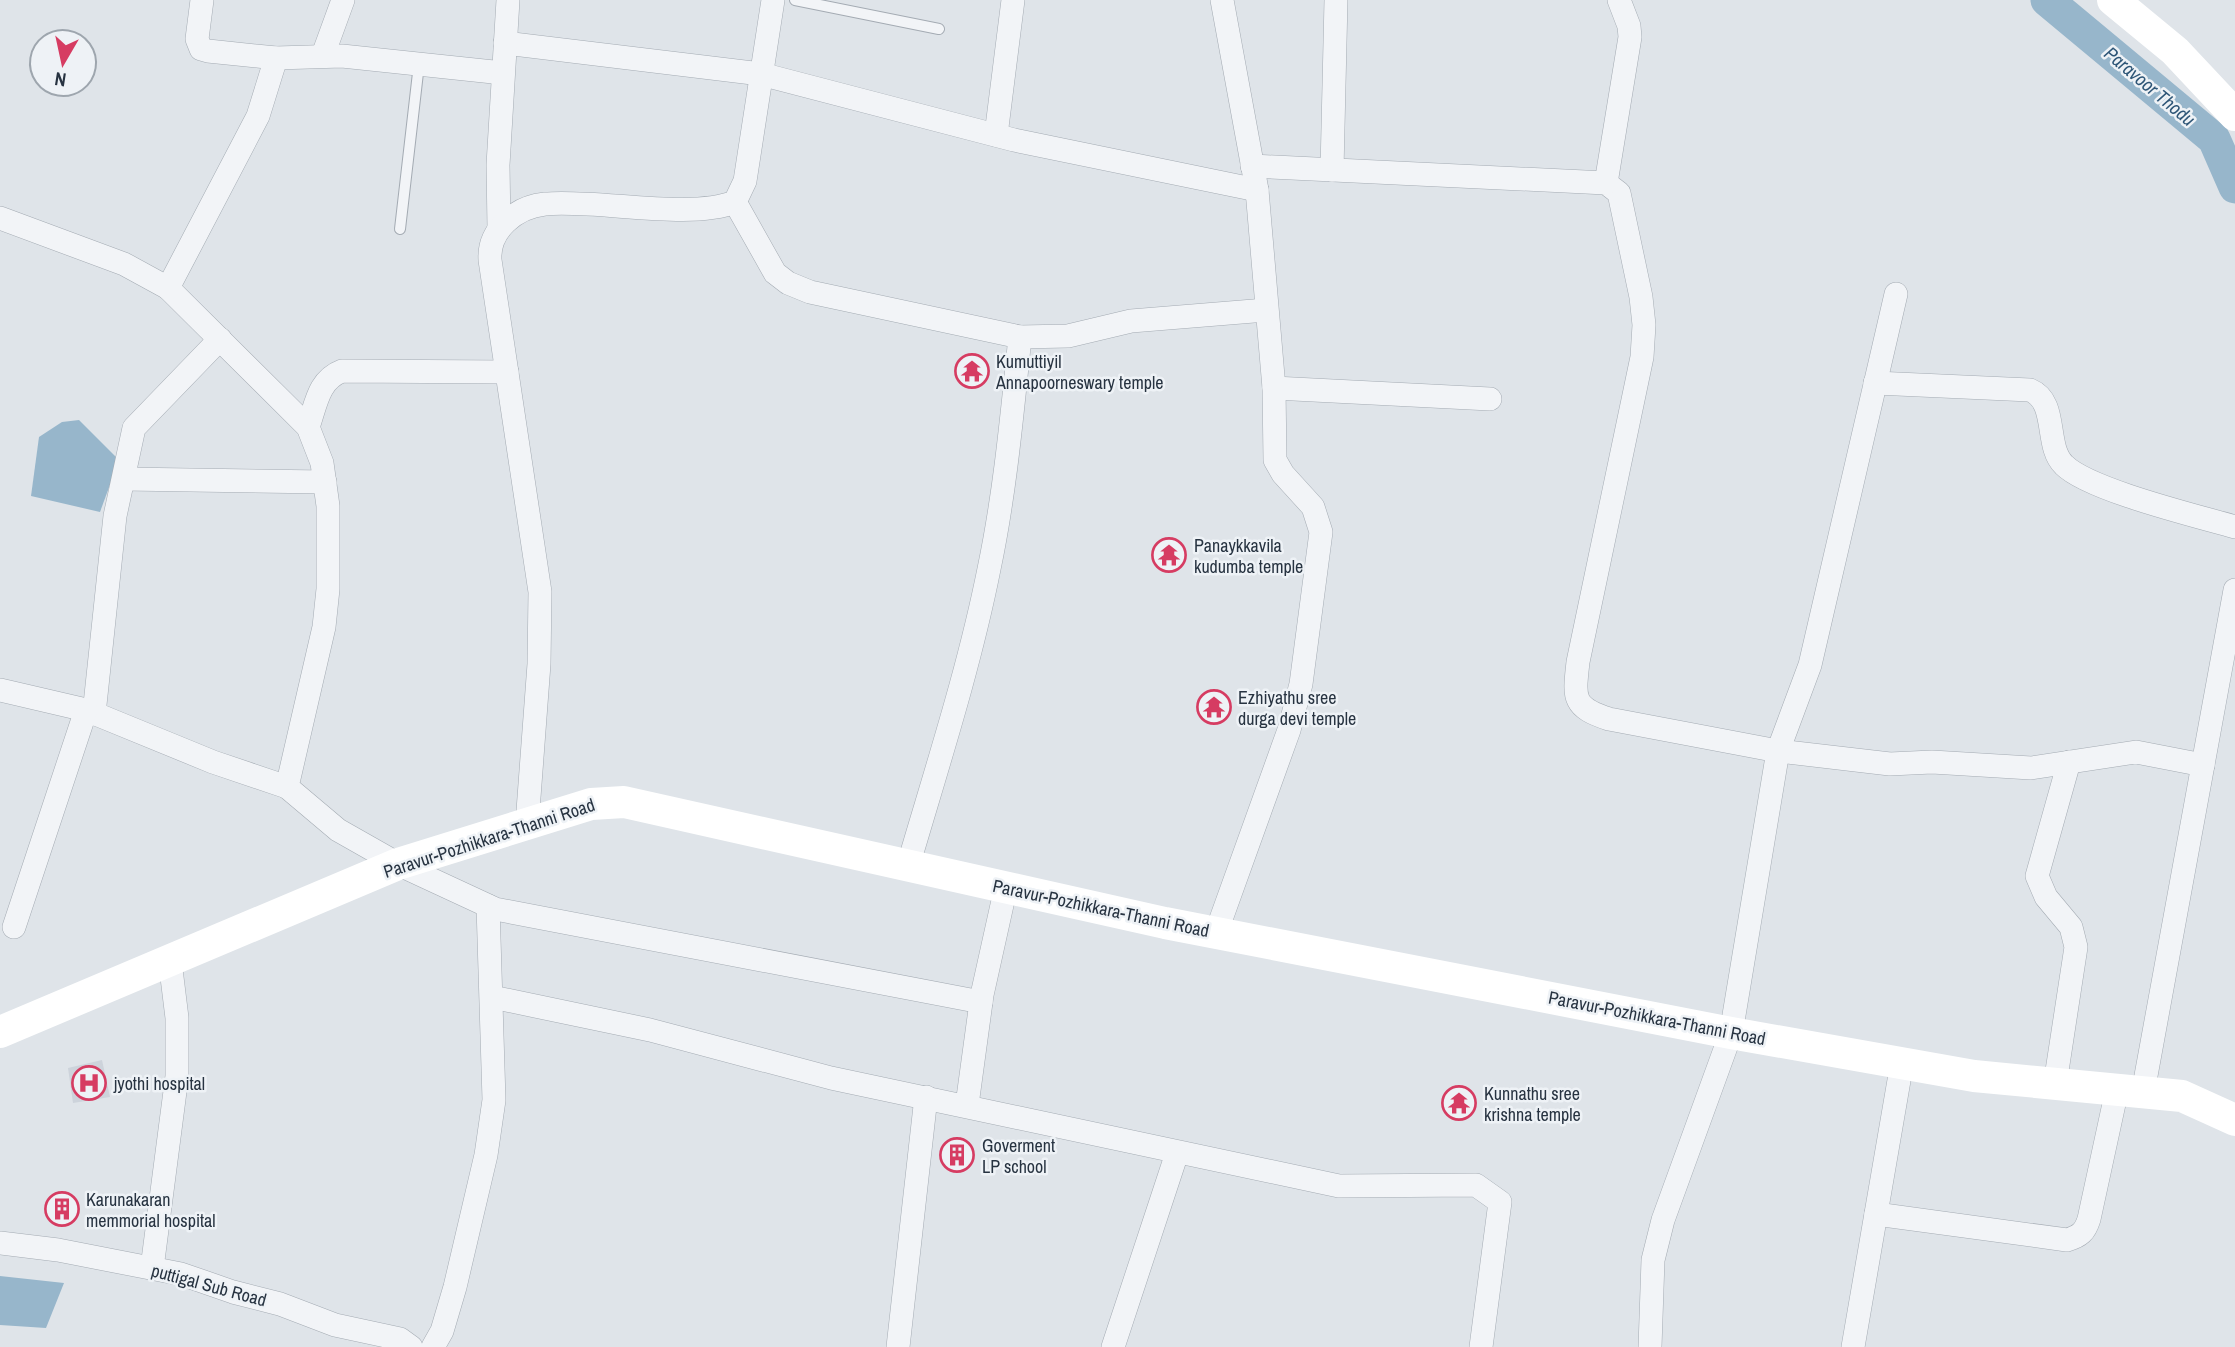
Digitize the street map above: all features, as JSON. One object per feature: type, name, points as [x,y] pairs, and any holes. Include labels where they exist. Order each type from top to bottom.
[{"type":"main road","points":[[2113,0],[2175,51],[2235,115]]},
{"type":"main road","name":"Paravur-Pozhikkara-Thanni Road","points":[[0,1032],[398,864],[591,804],[624,802],[1216,933],[1731,1033],[1974,1076],[2182,1096],[2235,1120]]},
{"type":"street","points":[[202,0],[197,39],[201,49],[276,58],[323,55],[503,73]]},
{"type":"street","points":[[323,55],[343,0]]},
{"type":"street","points":[[499,228],[497,175],[508,0]]},
{"type":"street","points":[[735,202],[745,181],[773,0]]},
{"type":"street","points":[[996,135],[1013,0]]},
{"type":"street","points":[[1216,933],[1289,730],[1301,684],[1320,556],[1321,532],[1313,507],[1283,474],[1275,460],[1274,388],[1256,190],[1222,0]]},
{"type":"street","points":[[1332,170],[1336,0]]},
{"type":"street","points":[[1606,183],[1630,37],[1629,26],[1619,0]]},
{"type":"street","points":[[505,43],[761,74],[996,135],[1256,190]]},
{"type":"street","points":[[168,288],[258,116],[276,58]]},
{"type":"street","points":[[1252,166],[1606,183],[1619,193],[1644,325],[1642,358],[1578,662],[1575,690],[1578,702],[1587,712],[1609,719],[1779,751],[1890,764],[1932,762],[2031,768],[2136,752],[2203,765]]},
{"type":"street","points":[[527,824],[540,592],[489,248],[499,228],[514,216],[542,204],[708,209],[735,202]]},
{"type":"street","points":[[735,202],[775,273],[788,283],[810,292],[1020,337],[1068,335],[1131,321],[1266,310]]},
{"type":"street","points":[[0,218],[124,264],[168,288],[308,427],[322,463],[325,482],[328,589],[324,627],[287,787]]},
{"type":"street","points":[[1650,1347],[1653,1260],[1663,1220],[1731,1033],[1779,751],[1810,665],[1896,294]]},
{"type":"street","points":[[908,866],[963,682],[990,568],[1004,485],[1020,337]]},
{"type":"street","points":[[14,927],[90,712],[116,516],[138,421],[220,339]]},
{"type":"street","points":[[308,427],[323,384],[329,376],[342,371],[507,372]]},
{"type":"street","points":[[1875,383],[2030,390],[2043,400],[2057,456],[2077,475],[2127,494],[2235,527]]},
{"type":"street","points":[[1274,388],[1490,399]]},
{"type":"street","points":[[125,479],[325,482]]},
{"type":"street","points":[[1876,1214],[2067,1240],[2078,1237],[2086,1230],[2130,1091],[2203,765],[2235,590]]},
{"type":"street","points":[[0,690],[90,712],[213,762],[287,787],[338,830],[398,864],[510,914],[981,1002]]},
{"type":"street","points":[[2055,1084],[2077,947],[2071,927],[2046,897],[2038,876],[2069,762]]},
{"type":"street","points":[[967,1105],[981,1002],[1006,887]]},
{"type":"street","points":[[433,1347],[442,1331],[455,1287],[486,1155],[494,1100],[488,906]]},
{"type":"street","points":[[152,1268],[177,1076],[177,1018],[170,961]]},
{"type":"street","points":[[492,997],[650,1030],[831,1078],[1339,1186],[1476,1185],[1492,1193],[1500,1202],[1481,1347]]},
{"type":"street","points":[[1853,1347],[1902,1063]]},
{"type":"street","points":[[898,1347],[926,1097]]},
{"type":"street","points":[[1112,1347],[1177,1153]]},
{"type":"street","name":"puttigal Sub Road","points":[[0,1243],[58,1250],[181,1274],[280,1304],[335,1325],[400,1339],[411,1347]]},
{"type":"lane","points":[[795,0],[939,29]]},
{"type":"lane","points":[[400,229],[419,64]]},
{"type":"shaded area","name":"jyothi hospital","points":[[102,1060],[110,1097],[73,1103],[68,1068]]},
{"type":"water","points":[[79,420],[119,460],[100,512],[31,496],[39,437],[62,422]]},
{"type":"water","points":[[0,1276],[64,1283],[46,1328],[0,1325]]},
{"type":"waterway","name":"Paravoor Thodu","points":[[2047,0],[2214,139],[2235,187]]},
{"type":"place","name":"Kumuttiyil Annapoorneswary temple","points":[[972,371]]},
{"type":"place","name":"Panaykkavila kudumba temple","points":[[1169,555]]},
{"type":"place","name":"Ezhiyathu sree durga devi temple","points":[[1214,707]]},
{"type":"place","name":"jyothi hospital","points":[[89,1083]]},
{"type":"place","name":"Kunnathu sree krishna temple","points":[[1459,1103]]},
{"type":"place","name":"Goverment LP school","points":[[957,1155]]},
{"type":"place","name":"Karunakaran memmorial hospital","points":[[62,1209]]}]
